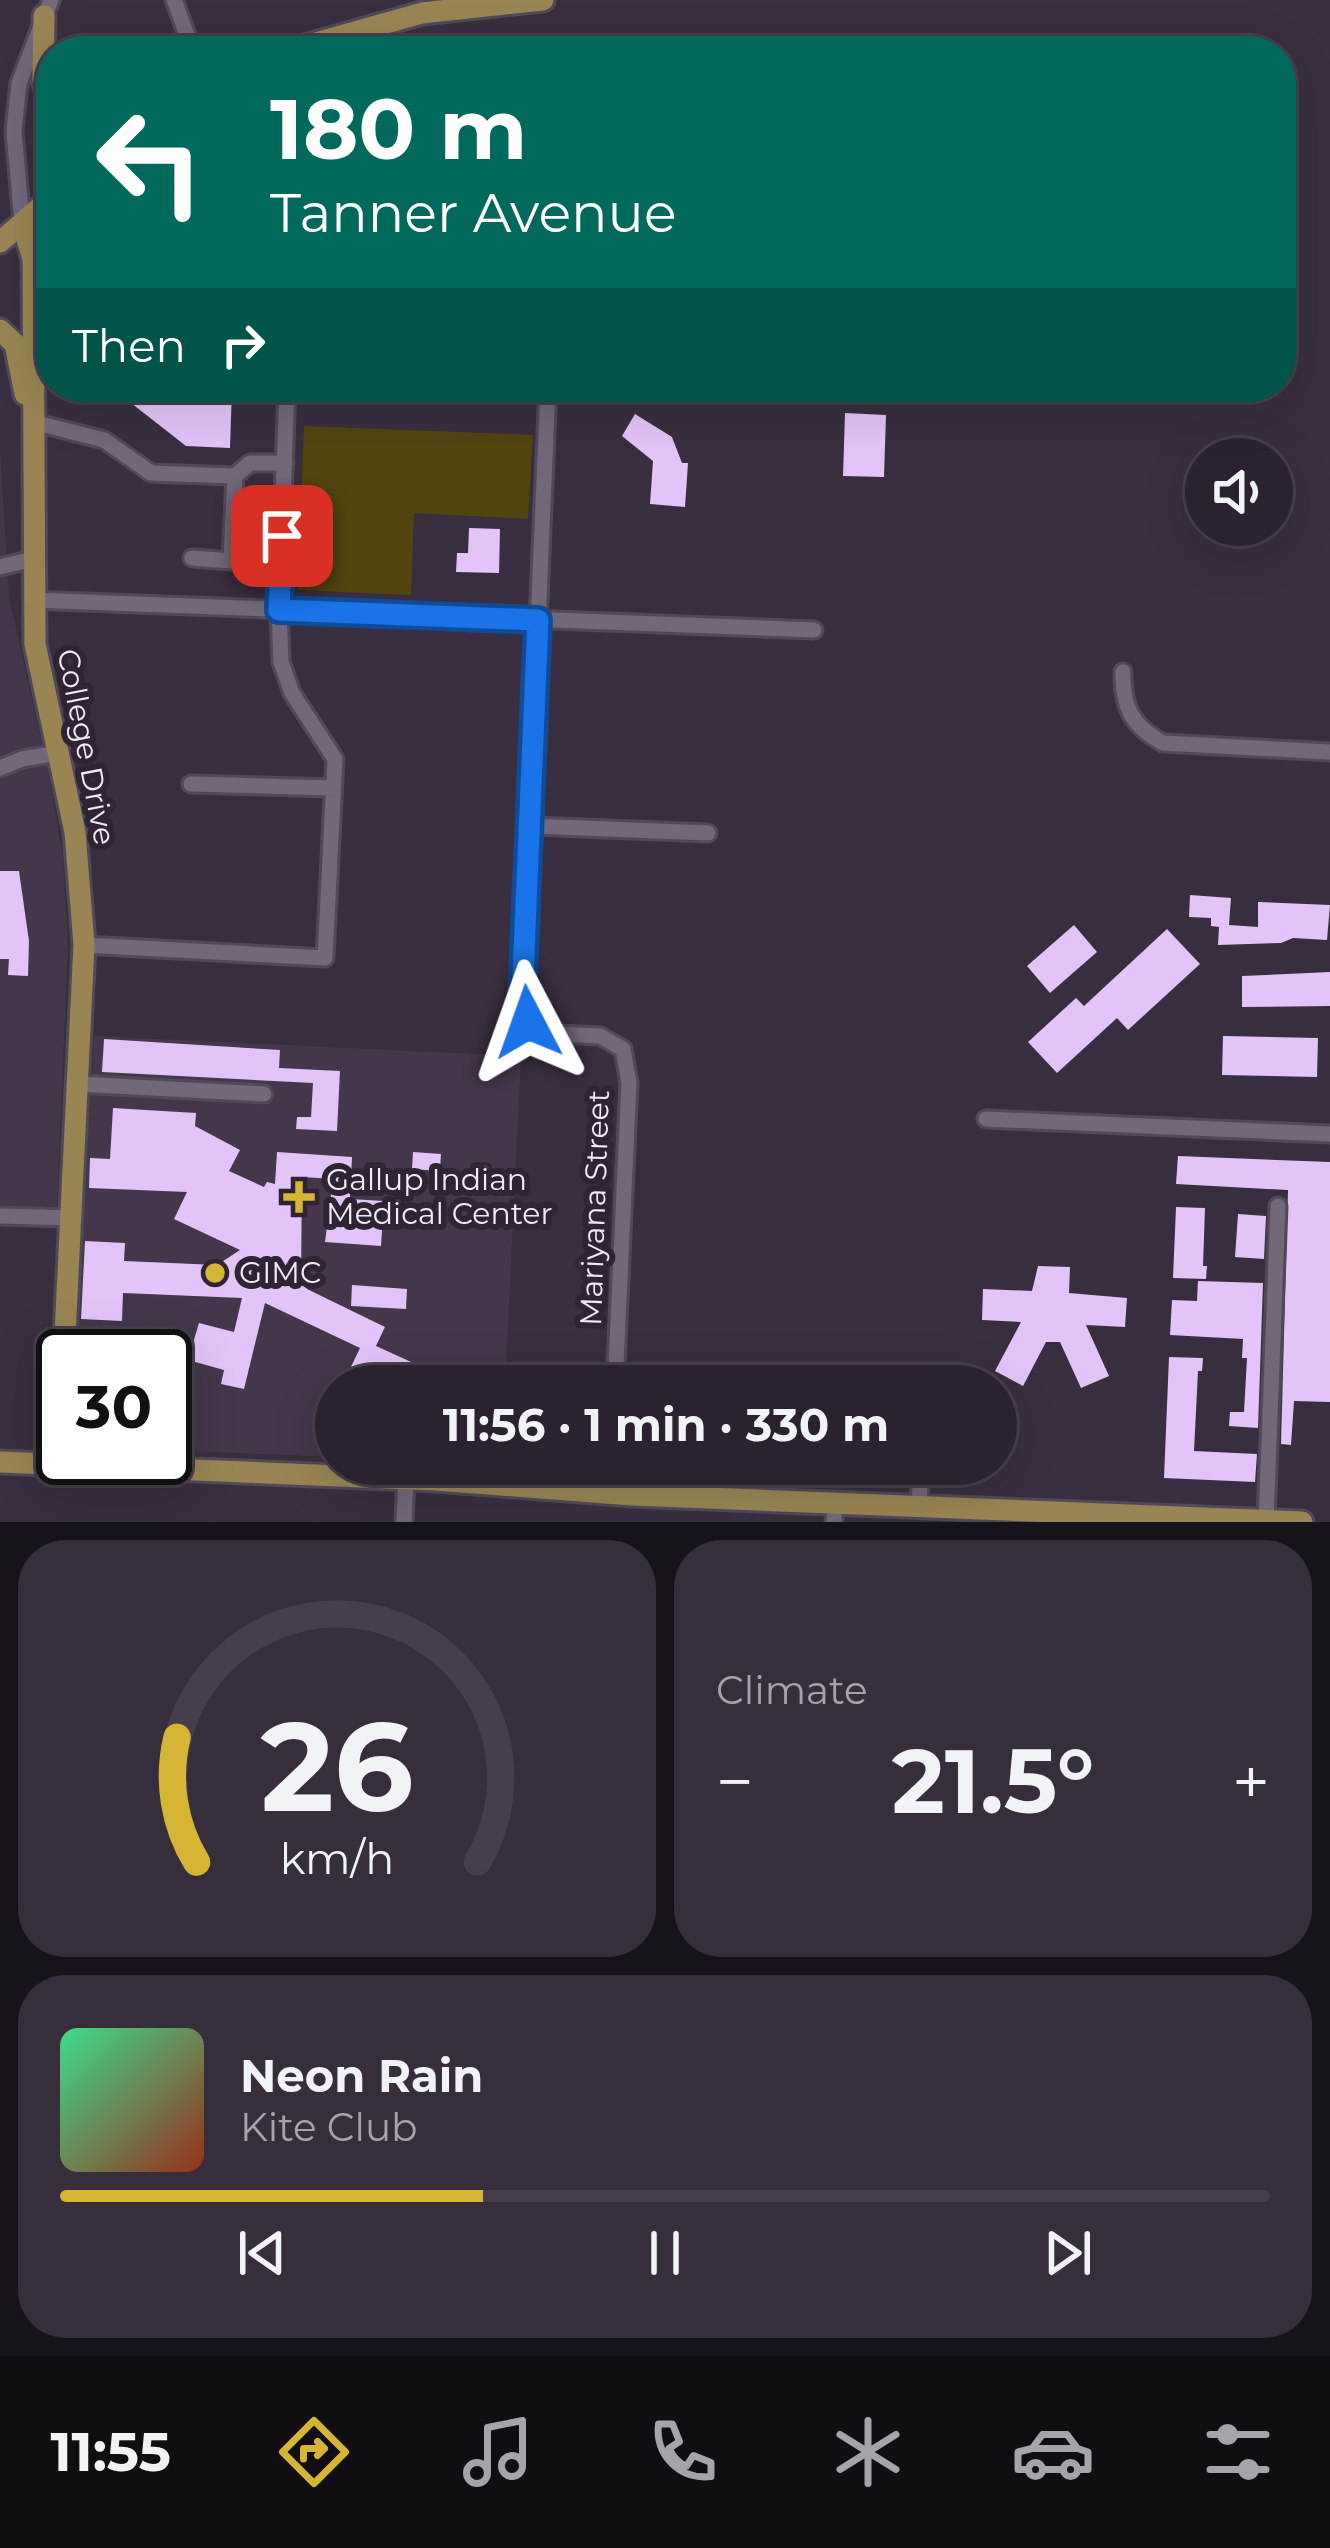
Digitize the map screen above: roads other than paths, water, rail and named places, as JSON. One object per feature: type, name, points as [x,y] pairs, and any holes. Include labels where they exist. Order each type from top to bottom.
[{"type":"main road","points":[[340,36],[422,13],[543,0]]},
{"type":"main road","points":[[0,242],[36,211]]},
{"type":"main road","name":"College Drive","points":[[22,223],[33,259],[35,644],[75,832],[84,946],[66,1329]]},
{"type":"main road","points":[[0,330],[16,344],[33,430]]},
{"type":"main road","points":[[0,1462],[36,1463]]},
{"type":"main road","points":[[192,1470],[315,1475]]},
{"type":"main road","points":[[493,1485],[835,1513],[919,1507],[1302,1522]]},
{"type":"street","points":[[174,0],[188,36]]},
{"type":"street","points":[[22,223],[14,130],[20,83],[36,40]]},
{"type":"street","points":[[84,946],[325,958],[334,758],[292,693],[281,662],[286,402]]},
{"type":"street","name":"Mariyana Street","points":[[547,402],[522,1000],[528,1022],[556,1034],[600,1036],[623,1049],[629,1083],[615,1365]]},
{"type":"street","points":[[33,430],[104,440],[152,472],[235,476],[250,463],[284,463]]},
{"type":"street","points":[[192,558],[231,561],[235,476]]},
{"type":"street","points":[[0,567],[33,559]]},
{"type":"street","points":[[32,600],[814,630]]},
{"type":"street","points":[[1124,672],[1124,702],[1131,718],[1142,732],[1162,743],[1330,752]]},
{"type":"street","points":[[0,768],[58,753]]},
{"type":"street","points":[[191,784],[333,788]]},
{"type":"street","points":[[532,826],[708,833]]},
{"type":"street","points":[[76,1084],[264,1094]]},
{"type":"street","points":[[986,1119],[1330,1135]]},
{"type":"street","points":[[1266,1521],[1278,1206]]},
{"type":"street","points":[[0,1216],[72,1218]]},
{"type":"street","points":[[404,1522],[406,1485]]},
{"type":"street","points":[[609,1493],[610,1485]]},
{"type":"street","points":[[919,1507],[920,1485]]},
{"type":"place","name":"Gallup Indian Medical Center","points":[[299,1197]]},
{"type":"place","name":"GIMC","points":[[215,1273]]}]
